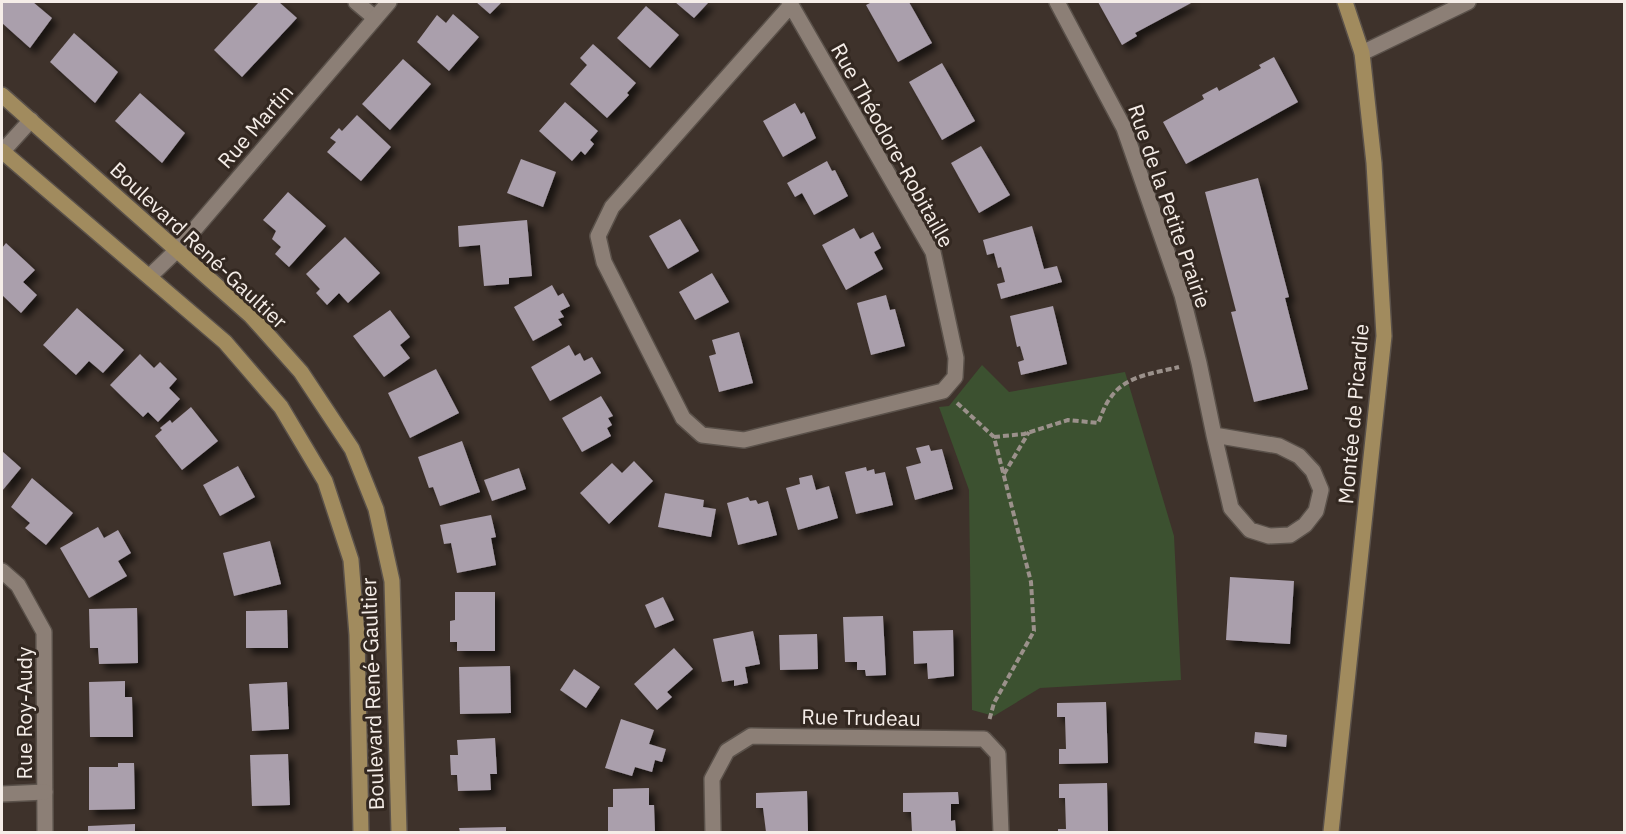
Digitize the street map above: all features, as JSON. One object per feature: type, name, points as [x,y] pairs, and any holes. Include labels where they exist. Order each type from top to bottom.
[{"type":"street","points":[[356,2],[375,18]]},
{"type":"street","name":"Rue Martin","points":[[150,276],[176,251],[389,2]]},
{"type":"street","name":"Rue de la Petite Prairie","points":[[1057,2],[1124,128],[1182,296],[1199,363],[1214,435],[1231,508],[1250,530],[1269,536],[1290,535],[1305,525],[1317,511],[1320,490],[1313,471],[1299,456],[1279,446],[1214,435]]},
{"type":"street","name":"Montée de Picardie","points":[[1331,832],[1384,336],[1374,163],[1362,53],[1345,2]]},
{"type":"street","points":[[1362,53],[1468,2]]},
{"type":"street","name":"Rue Théodore-Robitaille","points":[[790,3],[933,252],[956,358],[955,377],[943,391],[744,440],[702,435],[683,418],[604,261],[598,236],[612,207],[790,3]]},
{"type":"street","name":"Boulevard René-Gaultier","points":[[2,95],[251,316],[302,372],[352,449],[376,509],[392,581],[399,832]]},
{"type":"street","points":[[2,152],[31,120]]},
{"type":"street","name":"Boulevard René-Gaultier","points":[[2,152],[225,342],[281,407],[325,481],[351,560],[357,635],[361,832]]},
{"type":"street","name":"Rue Roy-Audy","points":[[2,571],[18,585],[44,632],[45,832]]},
{"type":"street","name":"Rue Trudeau","points":[[712,832],[712,779],[727,751],[751,736],[984,740]]},
{"type":"street","points":[[984,740],[998,754],[1001,832]]},
{"type":"street","points":[[2,794],[45,792]]},
{"type":"path","points":[[994,437],[1029,432],[1068,420],[1098,423],[1110,397],[1128,382],[1199,363]]},
{"type":"path","points":[[943,391],[994,437],[1031,582],[1034,631],[994,703],[984,740]]},
{"type":"path","points":[[1004,474],[1029,432]]},
{"type":"green space","points":[[982,365],[1009,392],[1125,372],[1174,536],[1181,680],[1040,688],[994,716],[972,710],[969,490],[939,407],[949,406]]},
{"type":"building","points":[[2,2],[33,2],[52,18],[30,48],[2,23]]},
{"type":"building","points":[[259,2],[279,2],[297,18],[242,77],[214,50]]},
{"type":"building","points":[[476,2],[502,2],[490,14]]},
{"type":"building","points":[[675,2],[709,2],[694,18]]},
{"type":"building","points":[[872,2],[909,2],[932,43],[898,62],[866,5]]},
{"type":"building","points":[[1098,2],[1193,2],[1135,33],[1137,36],[1122,45]]},
{"type":"building","points":[[646,6],[679,35],[650,68],[617,38]]},
{"type":"building","points":[[453,14],[479,37],[449,71],[417,42],[437,15],[446,23]]},
{"type":"building","points":[[74,33],[118,72],[95,103],[50,62]]},
{"type":"building","points":[[593,44],[636,83],[627,93],[629,95],[607,118],[570,84],[587,65],[580,58]]},
{"type":"building","points":[[1274,57],[1298,102],[1186,164],[1163,122],[1204,99],[1202,95],[1217,87],[1219,91],[1261,68],[1259,65]]},
{"type":"building","points":[[403,59],[431,84],[390,130],[362,104]]},
{"type":"building","points":[[942,63],[975,121],[942,140],[909,82]]},
{"type":"building","points":[[140,93],[185,133],[162,163],[115,121]]},
{"type":"building","points":[[565,102],[598,131],[590,140],[594,144],[585,155],[581,151],[572,161],[539,131]]},
{"type":"building","points":[[795,103],[801,114],[804,112],[816,138],[783,157],[763,121]]},
{"type":"building","points":[[357,115],[391,147],[361,181],[327,152],[336,142],[330,138],[339,128],[342,131]]},
{"type":"building","points":[[981,146],[1010,195],[979,213],[951,163]]},
{"type":"building","points":[[521,159],[556,172],[543,207],[507,193]]},
{"type":"building","points":[[827,161],[832,171],[835,170],[848,196],[814,215],[802,193],[795,197],[787,183]]},
{"type":"building","points":[[1258,178],[1289,297],[1285,298],[1308,389],[1254,402],[1231,312],[1236,311],[1205,192]]},
{"type":"building","points":[[288,192],[326,226],[289,267],[275,254],[281,247],[272,239],[276,231],[263,220]]},
{"type":"building","points":[[680,219],[699,251],[668,269],[649,236]]},
{"type":"building","points":[[527,220],[532,276],[509,278],[509,284],[484,286],[480,245],[459,247],[458,226]]},
{"type":"building","points":[[1032,226],[1044,269],[1057,266],[1062,282],[1001,299],[997,284],[1005,282],[1001,267],[998,268],[994,253],[987,255],[983,240]]},
{"type":"building","points":[[854,228],[860,239],[873,232],[881,248],[874,252],[883,269],[846,290],[822,245]]},
{"type":"building","points":[[345,237],[380,273],[348,303],[339,293],[327,305],[316,293],[320,289],[306,274]]},
{"type":"building","points":[[6,243],[35,270],[23,282],[37,295],[21,313],[2,295],[2,248]]},
{"type":"building","points":[[712,273],[729,302],[695,320],[679,292]]},
{"type":"building","points":[[552,285],[558,296],[563,293],[570,306],[560,311],[564,317],[558,319],[562,325],[533,341],[514,307]]},
{"type":"building","points":[[886,295],[890,310],[895,309],[905,346],[871,355],[857,303]]},
{"type":"building","points":[[1053,306],[1067,364],[1021,375],[1018,362],[1024,360],[1020,346],[1017,347],[1010,316]]},
{"type":"building","points":[[77,308],[124,350],[103,373],[89,361],[76,375],[43,345]]},
{"type":"building","points":[[390,310],[410,337],[400,345],[410,358],[384,377],[353,336]]},
{"type":"building","points":[[739,332],[753,383],[719,392],[709,356],[716,354],[712,340]]},
{"type":"building","points":[[569,345],[575,356],[580,353],[584,361],[592,357],[601,373],[550,401],[531,367]]},
{"type":"building","points":[[140,354],[154,368],[160,362],[177,379],[169,388],[180,399],[158,422],[148,412],[143,417],[110,385]]},
{"type":"building","points":[[436,369],[459,413],[410,438],[388,393]]},
{"type":"building","points":[[601,396],[613,416],[608,418],[612,425],[607,428],[611,436],[582,452],[562,418]]},
{"type":"building","points":[[191,407],[218,441],[182,470],[155,436],[162,430],[160,428],[170,420],[172,423]]},
{"type":"building","points":[[462,441],[480,492],[440,506],[433,487],[429,488],[418,457]]},
{"type":"building","points":[[929,445],[931,451],[942,449],[953,489],[915,500],[906,467],[921,463],[916,448]]},
{"type":"building","points":[[2,451],[21,468],[2,491]]},
{"type":"building","points":[[634,461],[653,481],[609,524],[580,493],[612,463],[622,473]]},
{"type":"building","points":[[238,466],[255,497],[220,516],[203,485]]},
{"type":"building","points":[[866,467],[867,471],[874,469],[875,474],[885,472],[893,505],[856,514],[845,472]]},
{"type":"building","points":[[519,468],[526,489],[492,501],[484,480]]},
{"type":"building","points":[[812,475],[816,490],[829,486],[838,518],[798,530],[786,488],[800,484],[799,478]]},
{"type":"building","points":[[32,478],[73,513],[46,545],[25,528],[30,523],[11,507]]},
{"type":"building","points":[[665,493],[704,500],[703,507],[716,509],[711,537],[658,527]]},
{"type":"building","points":[[748,497],[750,501],[756,500],[758,504],[768,501],[777,535],[738,545],[727,503]]},
{"type":"building","points":[[491,515],[496,537],[491,538],[496,565],[457,573],[451,543],[444,544],[440,525]]},
{"type":"building","points":[[98,527],[104,538],[118,530],[131,553],[118,561],[127,576],[89,598],[60,548]]},
{"type":"building","points":[[270,541],[281,584],[234,596],[223,553]]},
{"type":"building","points":[[1230,577],[1294,581],[1290,644],[1226,640]]},
{"type":"building","points":[[455,592],[495,592],[495,651],[457,651],[457,642],[450,642],[450,621],[455,620]]},
{"type":"building","points":[[663,597],[674,620],[655,628],[645,605]]},
{"type":"building","points":[[137,608],[138,663],[99,664],[98,648],[90,648],[89,609]]},
{"type":"building","points":[[287,610],[288,648],[246,648],[246,611]]},
{"type":"building","points":[[883,616],[886,675],[866,676],[865,670],[857,670],[857,662],[845,662],[843,617]]},
{"type":"building","points":[[953,630],[954,676],[928,679],[927,663],[914,664],[913,631]]},
{"type":"building","points":[[753,631],[760,664],[745,667],[748,683],[734,686],[734,680],[722,682],[713,639]]},
{"type":"building","points":[[817,634],[818,669],[780,670],[779,635]]},
{"type":"building","points":[[674,648],[693,669],[667,692],[672,697],[657,710],[634,684]]},
{"type":"building","points":[[510,666],[511,713],[460,714],[459,667]]},
{"type":"building","points":[[574,669],[600,687],[586,708],[560,690]]},
{"type":"building","points":[[125,681],[125,697],[132,697],[133,737],[90,737],[89,682]]},
{"type":"building","points":[[287,682],[289,729],[252,731],[249,684]]},
{"type":"building","points":[[1106,702],[1108,763],[1059,764],[1059,749],[1066,749],[1065,717],[1057,717],[1057,703]]},
{"type":"building","points":[[621,719],[654,730],[649,744],[666,749],[662,762],[655,760],[652,772],[635,767],[632,776],[605,768]]},
{"type":"building","points":[[1255,732],[1287,735],[1286,747],[1254,743]]},
{"type":"building","points":[[495,738],[497,774],[490,774],[491,790],[458,791],[457,775],[451,775],[450,755],[458,755],[457,740]]},
{"type":"building","points":[[288,754],[290,805],[252,806],[250,755]]},
{"type":"building","points":[[118,763],[134,763],[135,809],[89,810],[89,767],[118,767]]},
{"type":"building","points":[[1107,783],[1108,832],[1058,832],[1058,829],[1066,829],[1065,798],[1059,798],[1059,784]]},
{"type":"building","points":[[649,788],[649,805],[654,805],[655,832],[608,832],[608,807],[613,807],[613,789]]},
{"type":"building","points":[[807,791],[808,832],[766,832],[763,808],[756,808],[756,793]]},
{"type":"building","points":[[958,792],[959,804],[951,804],[951,821],[955,820],[956,832],[912,832],[911,812],[903,812],[903,793]]},
{"type":"building","points":[[135,824],[135,832],[88,832],[88,826]]},
{"type":"building","points":[[506,827],[506,832],[460,832],[459,828]]}]
